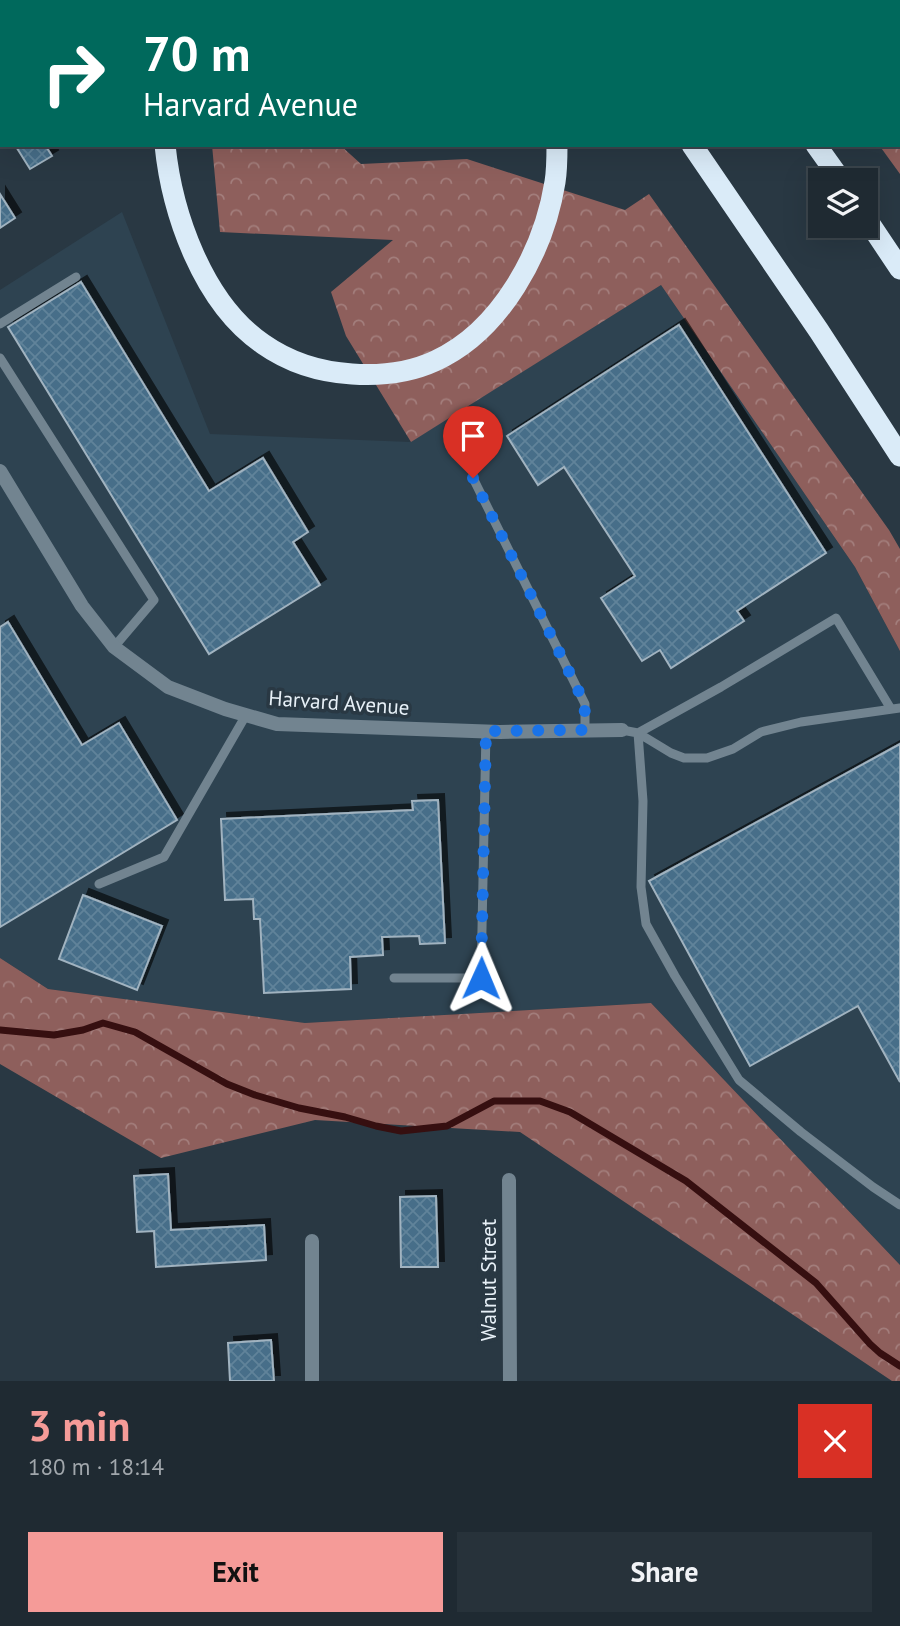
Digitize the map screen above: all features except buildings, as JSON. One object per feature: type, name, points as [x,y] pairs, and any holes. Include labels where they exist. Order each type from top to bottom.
[{"type":"highway","points":[[165,147],[172,189],[186,234],[208,281],[230,313],[262,344],[293,361],[328,372],[361,375],[400,372],[436,360],[469,339],[497,312],[518,283],[545,223],[556,180],[557,147]]},
{"type":"highway","points":[[693,147],[819,331],[900,456]]},
{"type":"highway","points":[[817,147],[832,168]]},
{"type":"highway","points":[[878,236],[900,269]]},
{"type":"street","name":"Harvard Avenue","points":[[0,471],[82,606],[114,647],[168,687],[225,709],[277,724],[486,731],[622,730]]},
{"type":"street","name":"Walnut Street","points":[[509,1180],[510,1381]]},
{"type":"street","points":[[312,1241],[312,1381]]},
{"type":"lane","points":[[0,324],[76,277]]},
{"type":"lane","points":[[0,358],[155,600],[114,647]]},
{"type":"lane","points":[[473,478],[585,704],[584,730]]},
{"type":"lane","points":[[622,730],[638,733],[684,758],[708,758],[733,749],[761,732],[801,722],[896,709],[836,618],[638,733]]},
{"type":"lane","points":[[99,884],[164,857],[246,715]]},
{"type":"lane","points":[[394,978],[481,978],[486,731]]},
{"type":"lane","points":[[638,733],[643,801],[641,887],[646,924],[739,1080],[801,1132],[900,1205]]},
{"type":"shaded area","points":[[122,212],[210,434],[410,442],[661,285],[855,567],[900,651],[900,1265],[651,1003],[305,1023],[48,989],[0,958],[0,290]]},
{"type":"green space","points":[[212,147],[342,147],[361,164],[467,159],[625,210],[649,194],[900,549],[900,651],[855,567],[661,285],[411,442],[346,336],[331,292],[393,240],[220,232]]},
{"type":"green space","points":[[880,147],[900,147],[900,174]]},
{"type":"green space","points":[[0,958],[48,989],[305,1023],[651,1003],[900,1265],[900,1381],[892,1381],[520,1132],[315,1120],[161,1158],[0,1064]]},
{"type":"waterway","points":[[0,1030],[54,1035],[103,1023],[135,1032],[227,1084],[255,1095],[401,1131],[447,1126],[494,1101],[540,1101],[570,1112],[686,1181],[816,1283],[870,1344],[900,1366]]},
{"type":"route","points":[[473,478],[585,704],[584,730],[486,731],[481,978]]}]
